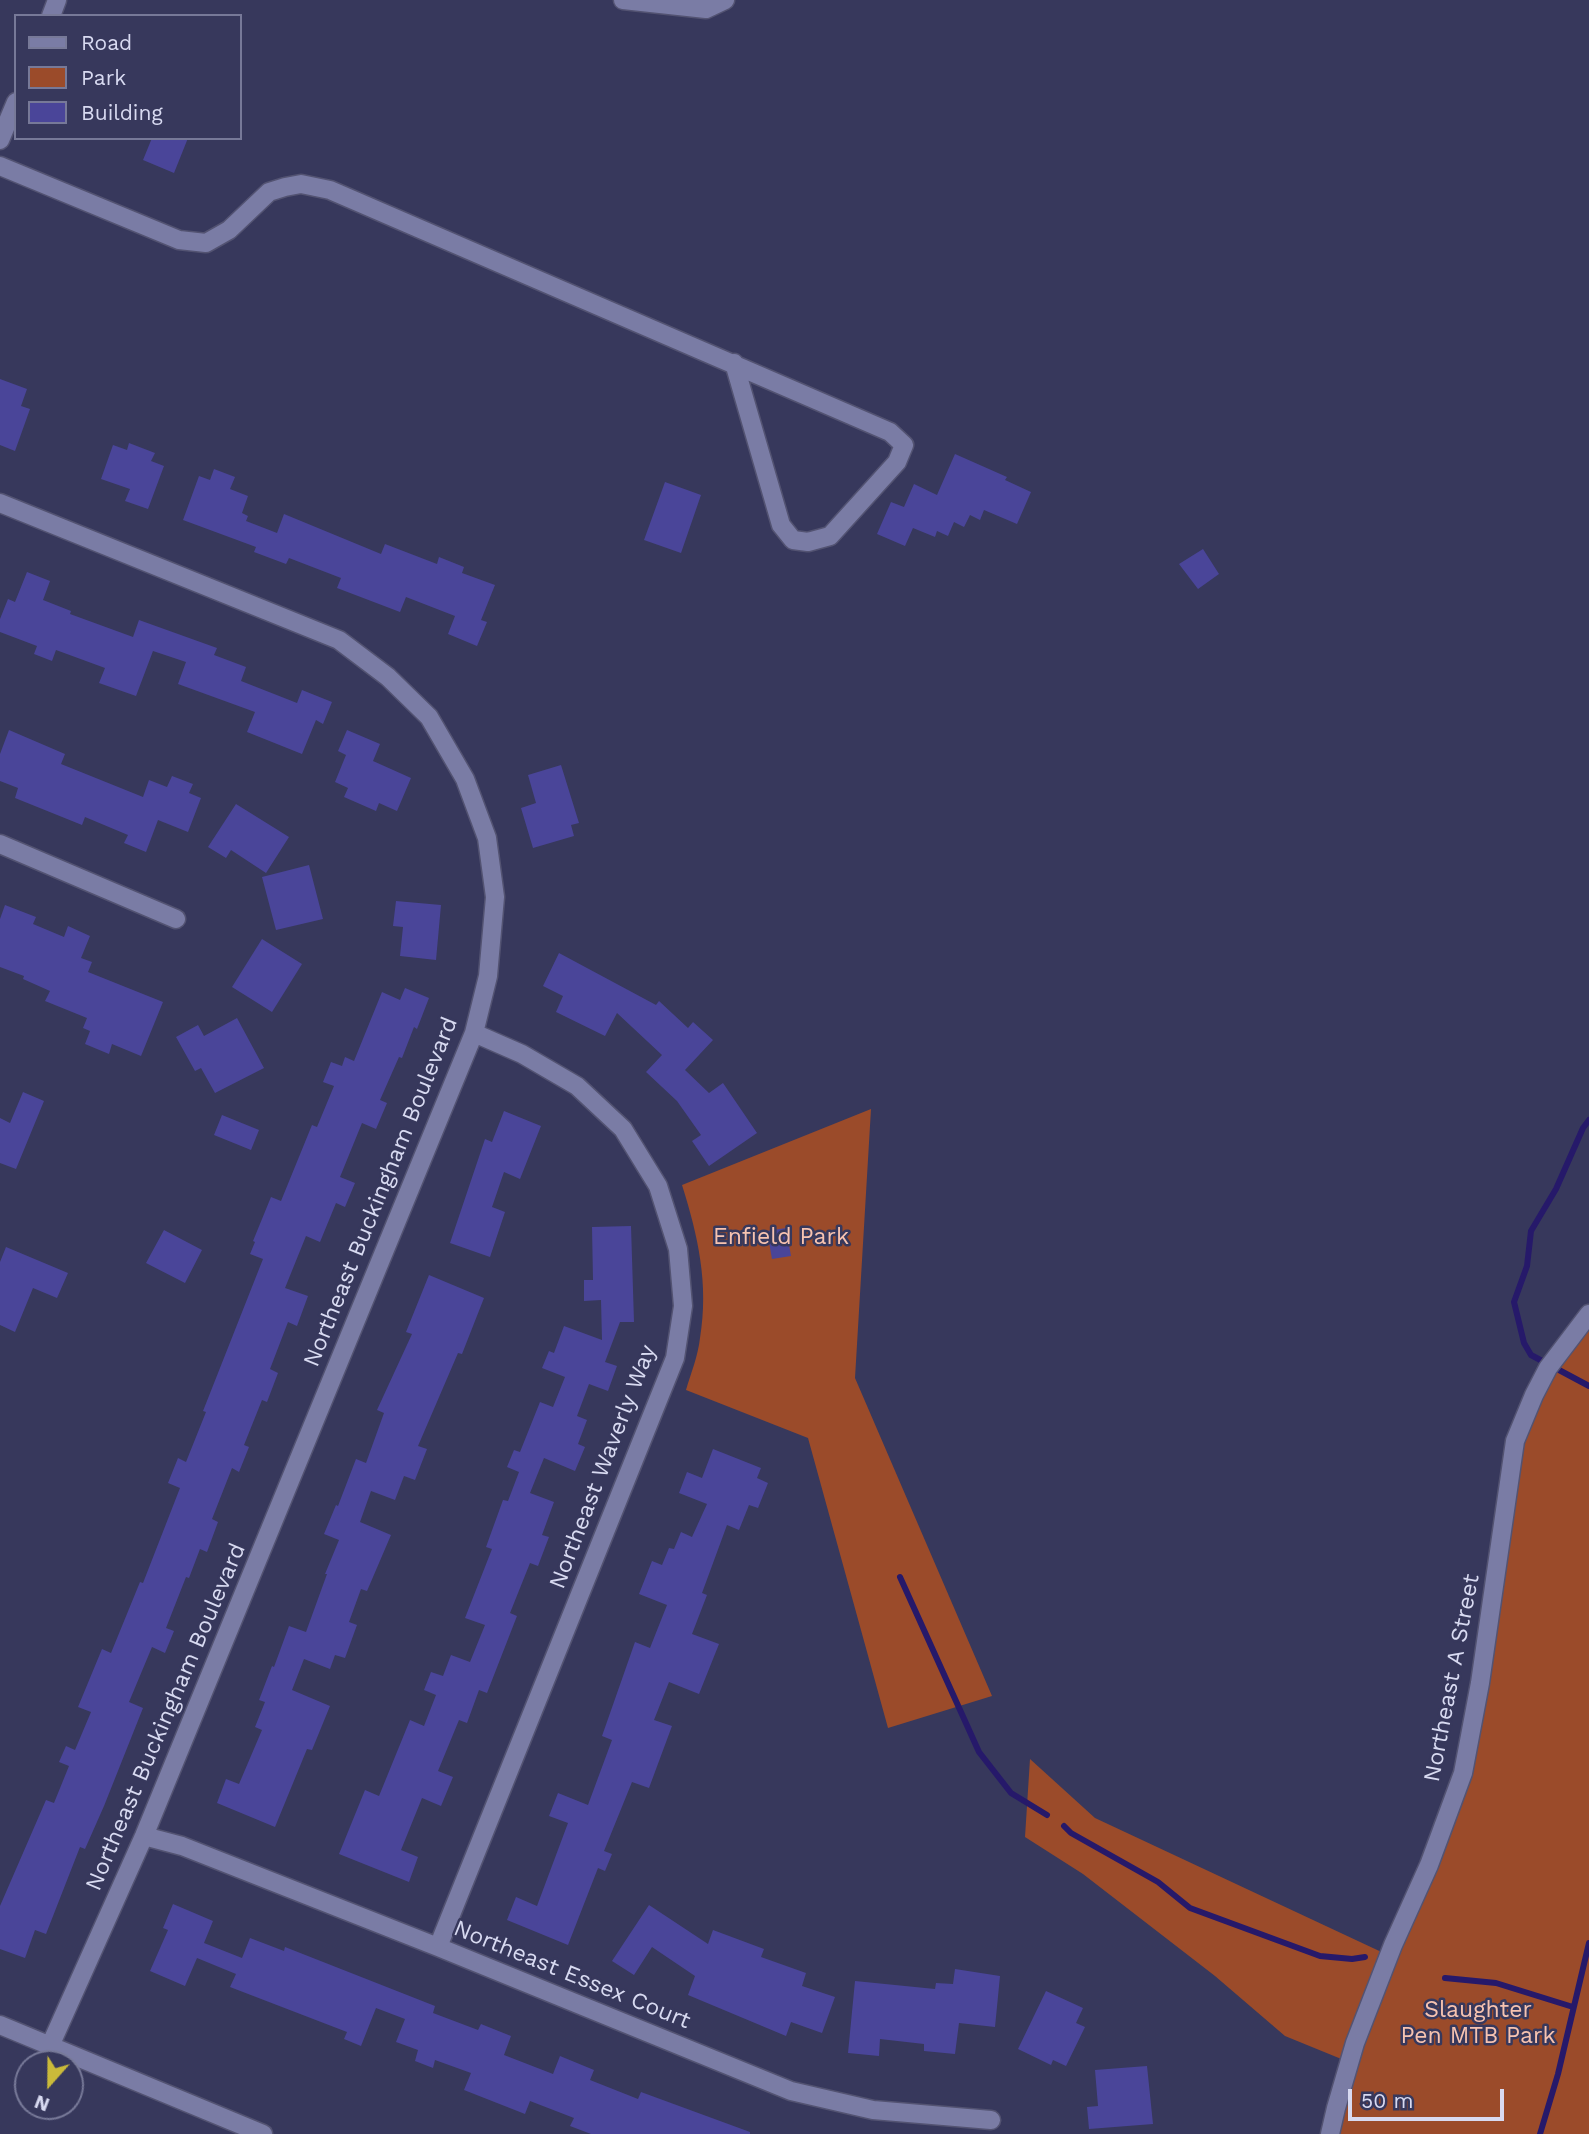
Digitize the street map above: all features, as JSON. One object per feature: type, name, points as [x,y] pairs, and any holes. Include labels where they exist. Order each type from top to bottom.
[{"type":"street","points":[[623,0],[706,9],[724,0]]},
{"type":"street","points":[[0,140],[14,107]]},
{"type":"street","points":[[0,166],[179,240],[206,243],[229,230],[269,192],[301,184],[330,190],[734,363],[890,432],[904,445],[897,462],[830,536],[808,542],[793,540],[781,525],[734,363]]},
{"type":"street","name":"Northeast Buckingham Boulevard","points":[[0,503],[339,640],[388,677],[429,718],[465,779],[487,838],[495,897],[488,976],[474,1033],[144,1836],[50,2046]]},
{"type":"street","points":[[0,844],[176,919]]},
{"type":"street","name":"Northeast Waverly Way","points":[[438,1947],[675,1358],[683,1306],[678,1249],[658,1186],[623,1129],[577,1086],[522,1054],[474,1033]]},
{"type":"street","name":"Northeast A Street","points":[[1330,2134],[1355,2043],[1393,1945],[1429,1866],[1463,1773],[1482,1670],[1516,1441],[1548,1368],[1589,1314]]},
{"type":"street","name":"Northeast Essex Court","points":[[144,1836],[182,1846],[791,2091],[873,2110],[991,2120]]},
{"type":"street","points":[[0,2025],[263,2134]]},
{"type":"green space","name":"Enfield Park","points":[[871,1109],[855,1378],[992,1696],[888,1728],[808,1438],[686,1390],[699,1345],[703,1298],[697,1242],[682,1185]]},
{"type":"green space","name":"Slaughter Pen MTB Park","points":[[1589,1321],[1589,2134],[1337,2134],[1356,2065],[1285,2036],[1215,1976],[1083,1874],[1025,1837],[1030,1759],[1095,1818],[1390,1956],[1461,1773],[1527,1417]]},
{"type":"building","points":[[151,140],[187,140],[174,173],[143,160]]},
{"type":"building","points":[[0,379],[27,389],[21,406],[30,409],[15,451],[0,445]]},
{"type":"building","points":[[129,443],[155,453],[151,461],[164,466],[148,509],[125,501],[130,489],[101,479],[113,445],[127,450]]},
{"type":"building","points":[[955,454],[1007,477],[1005,480],[1031,492],[1017,524],[984,510],[980,520],[970,515],[964,527],[954,522],[948,536],[937,531],[935,537],[913,528],[905,546],[877,534],[891,502],[904,507],[914,484],[937,495]]},
{"type":"building","points":[[214,469],[235,477],[230,489],[248,496],[242,513],[248,516],[246,521],[277,533],[284,514],[381,554],[385,544],[437,564],[439,557],[464,567],[462,573],[495,585],[481,620],[487,622],[477,646],[448,634],[455,616],[406,597],[400,612],[337,588],[341,578],[289,558],[286,564],[254,552],[256,547],[183,520],[199,476],[210,480]]},
{"type":"building","points":[[665,482],[701,495],[681,553],[644,540]]},
{"type":"building","points":[[1203,549],[1219,574],[1198,589],[1179,564]]},
{"type":"building","points":[[27,572],[50,581],[43,600],[71,611],[70,614],[133,637],[139,620],[217,648],[214,655],[246,667],[241,681],[297,703],[302,690],[332,702],[323,724],[316,720],[302,754],[247,732],[255,712],[178,684],[186,662],[153,651],[136,696],[99,683],[105,668],[56,650],[52,661],[34,654],[37,646],[0,632],[0,619],[8,599],[15,602]]},
{"type":"building","points":[[9,730],[65,754],[61,764],[143,797],[149,780],[167,787],[172,776],[193,784],[189,793],[201,798],[188,832],[158,820],[146,852],[124,843],[128,835],[85,817],[82,825],[15,798],[18,788],[0,781],[0,754]]},
{"type":"building","points":[[347,730],[380,744],[373,761],[411,778],[397,811],[379,803],[376,811],[344,797],[348,788],[335,782],[346,755],[338,751]]},
{"type":"building","points":[[561,765],[579,823],[571,825],[574,836],[533,848],[521,808],[536,803],[528,775]]},
{"type":"building","points":[[236,804],[289,837],[266,873],[231,850],[226,858],[208,847]]},
{"type":"building","points":[[309,865],[323,919],[276,930],[262,877]]},
{"type":"building","points":[[396,901],[441,905],[436,960],[400,956],[403,927],[393,926]]},
{"type":"building","points":[[5,905],[36,917],[33,924],[64,937],[68,926],[90,936],[81,958],[92,962],[88,972],[163,1002],[141,1056],[112,1044],[109,1054],[85,1044],[90,1031],[83,1028],[87,1018],[45,1001],[50,991],[23,979],[24,976],[0,967],[0,919]]},
{"type":"building","points":[[262,939],[302,964],[272,1012],[232,987]]},
{"type":"building","points":[[559,953],[656,1005],[659,1001],[688,1028],[693,1022],[713,1040],[685,1070],[709,1093],[723,1083],[757,1133],[709,1166],[692,1141],[701,1135],[677,1101],[646,1072],[662,1055],[617,1013],[605,1036],[556,1012],[563,996],[543,986]]},
{"type":"building","points":[[405,988],[429,998],[417,1029],[414,1027],[402,1058],[399,1057],[380,1100],[387,1103],[376,1129],[362,1123],[340,1177],[355,1183],[345,1207],[336,1203],[320,1242],[306,1236],[285,1288],[308,1296],[297,1326],[288,1322],[270,1369],[278,1373],[267,1402],[262,1400],[244,1445],[249,1447],[239,1472],[232,1468],[212,1519],[218,1522],[207,1552],[200,1549],[189,1578],[186,1577],[166,1628],[174,1631],[165,1653],[152,1647],[129,1702],[143,1708],[104,1806],[85,1849],[80,1847],[46,1934],[35,1930],[25,1958],[0,1949],[0,1906],[46,1800],[54,1803],[69,1766],[59,1762],[66,1746],[75,1750],[91,1712],[78,1707],[102,1649],[111,1653],[140,1582],[143,1583],[180,1488],[168,1483],[178,1458],[186,1462],[206,1412],[203,1411],[263,1259],[250,1254],[271,1197],[281,1201],[312,1125],[317,1127],[334,1086],[323,1082],[331,1062],[342,1066],[345,1057],[354,1061],[382,992],[400,1000]]},
{"type":"building","points":[[237,1018],[264,1068],[215,1093],[201,1068],[195,1071],[176,1037],[198,1025],[204,1036]]},
{"type":"building","points":[[23,1092],[44,1101],[16,1169],[0,1163],[0,1118],[10,1123]]},
{"type":"building","points":[[504,1111],[541,1126],[520,1179],[504,1172],[492,1207],[505,1212],[490,1257],[450,1243],[485,1139],[492,1142]]},
{"type":"building","points":[[222,1115],[259,1130],[251,1150],[214,1135]]},
{"type":"building","points":[[631,1226],[634,1322],[620,1322],[605,1362],[617,1366],[608,1391],[589,1384],[577,1416],[587,1420],[578,1444],[585,1447],[575,1471],[544,1458],[530,1493],[554,1502],[542,1535],[549,1537],[538,1566],[530,1563],[510,1613],[517,1616],[487,1693],[479,1690],[467,1723],[459,1720],[438,1771],[453,1777],[441,1806],[422,1798],[401,1850],[418,1857],[409,1882],[339,1854],[365,1790],[379,1796],[410,1720],[424,1726],[436,1695],[424,1690],[431,1672],[443,1676],[451,1655],[470,1662],[485,1625],[465,1618],[492,1549],[486,1547],[503,1500],[508,1501],[519,1472],[507,1467],[514,1450],[520,1452],[540,1402],[553,1407],[565,1377],[542,1368],[549,1351],[554,1353],[564,1326],[602,1340],[601,1300],[584,1301],[584,1280],[593,1280],[592,1227]]},
{"type":"building","points":[[786,1228],[791,1256],[772,1259],[767,1231]]},
{"type":"building","points":[[164,1230],[202,1250],[185,1283],[146,1263]]},
{"type":"building","points":[[6,1247],[68,1273],[57,1298],[33,1288],[15,1332],[0,1325],[0,1262]]},
{"type":"building","points":[[429,1275],[484,1298],[462,1354],[458,1353],[418,1446],[427,1449],[415,1480],[404,1476],[395,1500],[371,1491],[360,1522],[391,1535],[367,1591],[361,1589],[349,1622],[357,1625],[345,1658],[335,1655],[330,1669],[304,1659],[292,1690],[330,1706],[312,1750],[307,1749],[275,1827],[217,1803],[226,1779],[239,1784],[262,1730],[255,1727],[265,1702],[259,1700],[289,1626],[306,1632],[339,1540],[324,1534],[356,1459],[366,1463],[384,1413],[377,1410],[412,1334],[406,1332]]},
{"type":"building","points":[[713,1449],[761,1468],[757,1478],[768,1483],[758,1508],[749,1505],[739,1530],[727,1525],[702,1593],[707,1595],[692,1634],[719,1644],[699,1694],[669,1682],[654,1720],[672,1726],[649,1788],[632,1782],[604,1851],[612,1854],[605,1871],[598,1868],[568,1945],[507,1920],[516,1897],[537,1906],[568,1823],[549,1816],[558,1793],[588,1805],[612,1740],[602,1736],[635,1642],[650,1648],[667,1605],[639,1594],[652,1561],[662,1565],[669,1548],[674,1549],[681,1532],[692,1537],[707,1504],[679,1493],[687,1472],[702,1478]]},
{"type":"building","points":[[173,1904],[213,1921],[204,1943],[242,1958],[250,1938],[284,1951],[285,1947],[435,2006],[433,2013],[478,2030],[481,2024],[511,2036],[504,2055],[553,2074],[560,2056],[594,2070],[590,2080],[638,2099],[641,2092],[750,2134],[591,2134],[570,2126],[574,2118],[530,2101],[525,2114],[464,2090],[471,2073],[435,2060],[433,2068],[415,2061],[418,2050],[396,2042],[405,2019],[376,2008],[361,2046],[344,2039],[347,2032],[230,1987],[236,1974],[197,1958],[185,1986],[150,1971],[168,1930],[163,1928]]},
{"type":"building","points":[[649,1905],[708,1944],[713,1930],[764,1949],[761,1957],[806,1973],[802,1986],[835,1997],[822,2033],[791,2022],[786,2036],[688,1995],[695,1976],[652,1947],[634,1975],[612,1961]]},
{"type":"building","points":[[955,1969],[1000,1976],[995,2027],[959,2023],[955,2054],[924,2051],[924,2044],[880,2039],[879,2056],[848,2053],[855,1981],[935,1989],[936,1983],[953,1984]]},
{"type":"building","points":[[1046,1991],[1083,2008],[1076,2023],[1085,2027],[1066,2066],[1053,2060],[1051,2065],[1018,2049]]},
{"type":"building","points":[[1147,2066],[1153,2124],[1089,2129],[1087,2107],[1098,2106],[1095,2070]]},
{"type":"waterway","points":[[1589,1120],[1556,1189],[1531,1231],[1527,1266],[1514,1302],[1524,1343],[1531,1355],[1589,1386]]},
{"type":"waterway","points":[[900,1577],[979,1752],[1011,1793],[1047,1815]]},
{"type":"waterway","points":[[1064,1826],[1071,1833],[1158,1882],[1190,1908],[1320,1956],[1352,1959],[1365,1957]]},
{"type":"waterway","points":[[1540,2134],[1558,2074],[1589,1943]]},
{"type":"waterway","points":[[1445,1978],[1496,1983],[1573,2007]]}]
